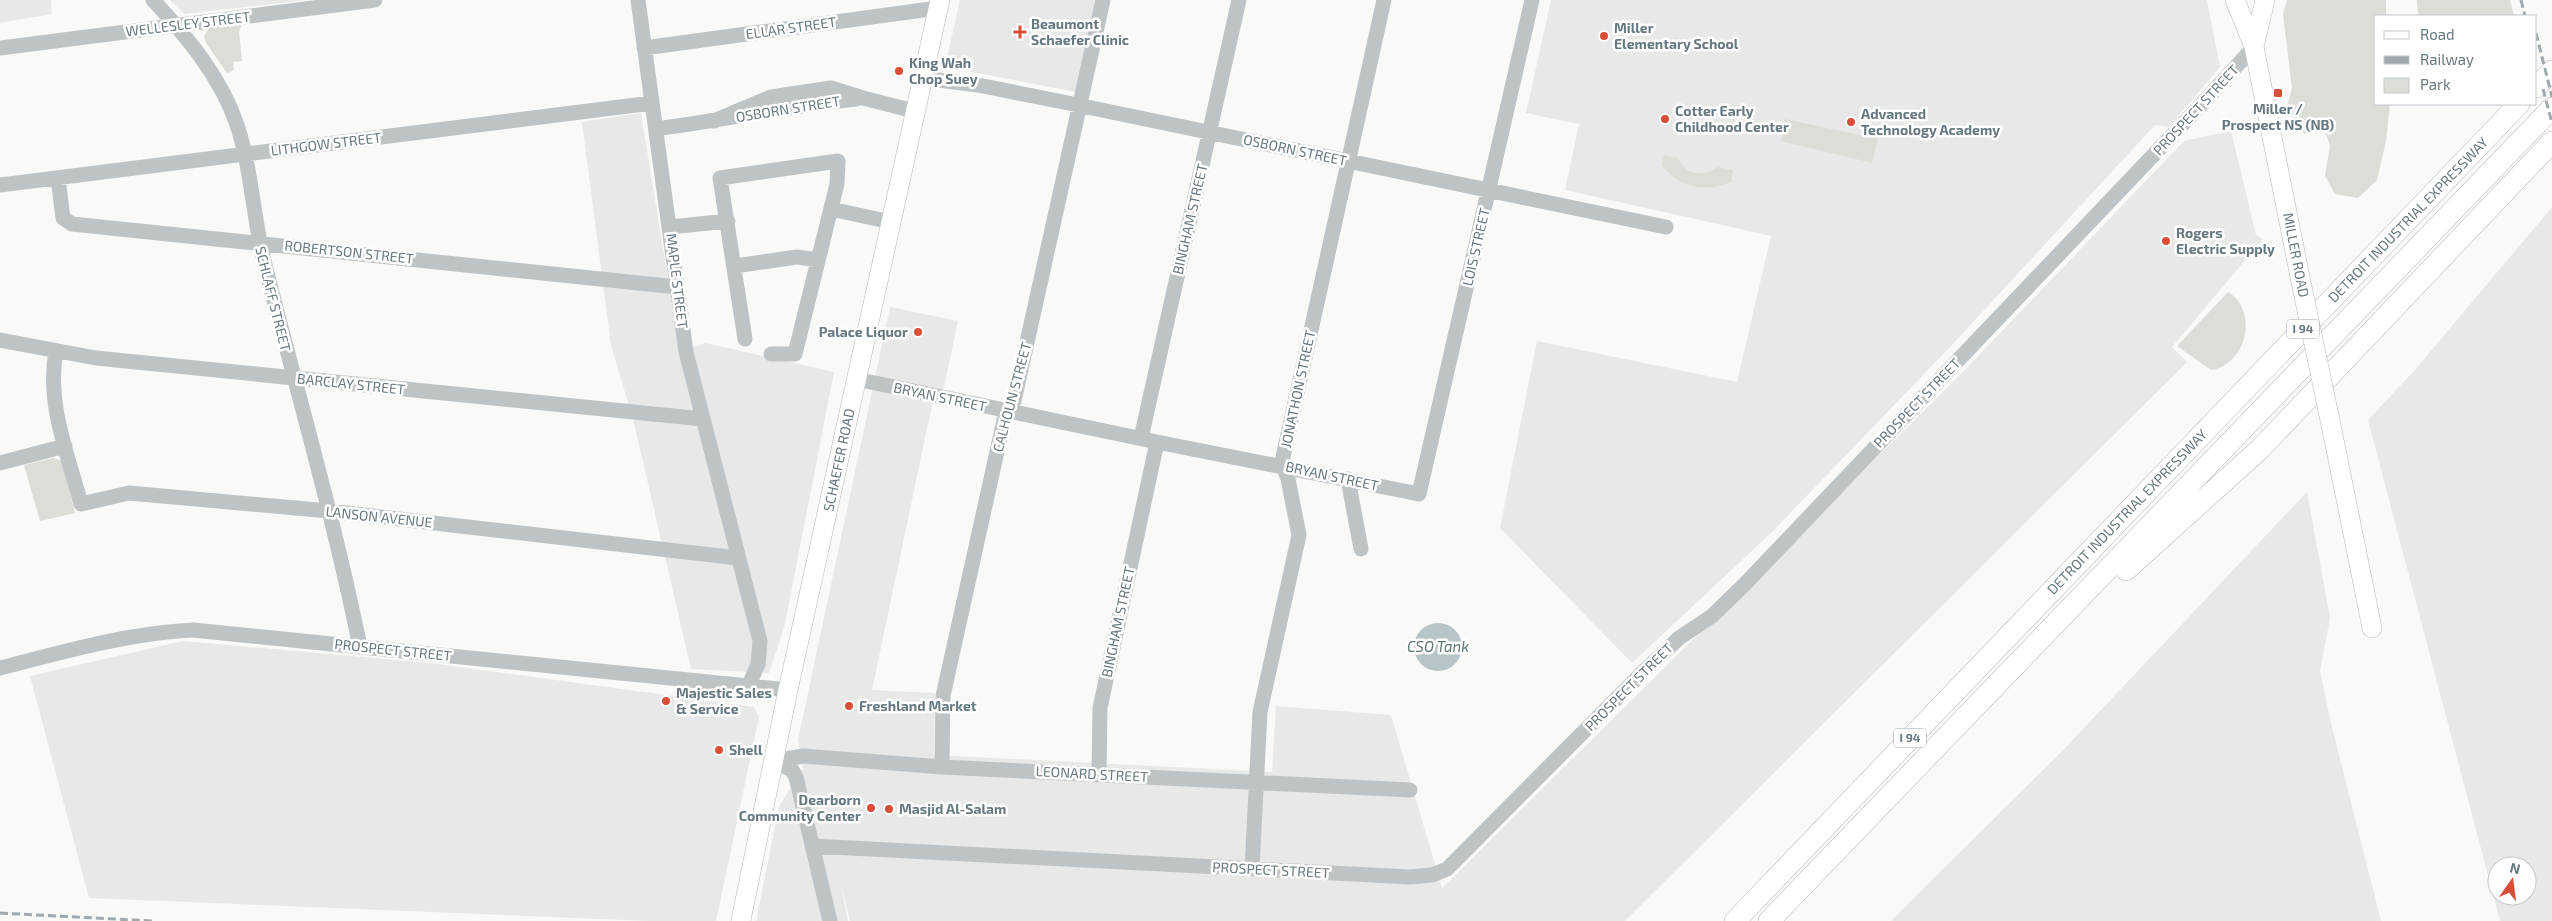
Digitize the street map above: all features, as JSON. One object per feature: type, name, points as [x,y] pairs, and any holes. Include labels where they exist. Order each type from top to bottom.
[{"type":"highway","points":[[2537,86],[2552,71]]},
{"type":"highway","name":"DETROIT INDUSTRIAL EXPRESSWAY","points":[[1735,921],[2519,105]]},
{"type":"highway","name":"DETROIT INDUSTRIAL EXPRESSWAY","points":[[1769,921],[2552,108]]},
{"type":"highway","points":[[2046,634],[2090,601],[2260,449],[2552,142]]},
{"type":"main road","points":[[2235,0],[2254,47]]},
{"type":"main road","name":"MILLER ROAD","points":[[2265,0],[2254,47],[2372,628]]},
{"type":"main road","name":"SCHAEFER ROAD","points":[[741,920],[788,690],[939,4]]},
{"type":"street","points":[[153,0],[175,26]]},
{"type":"street","name":"WELLESLEY STREET","points":[[0,48],[375,0]]},
{"type":"street","name":"MAPLE STREET","points":[[638,0],[686,352],[760,641],[758,664],[749,686]]},
{"type":"street","name":"CALHOUN STREET","points":[[942,767],[943,696],[1004,420],[1014,401],[1103,0]]},
{"type":"street","name":"BINGHAM STREET","points":[[1141,438],[1239,0]]},
{"type":"street","name":"JONATHON STREET","points":[[1252,869],[1260,712],[1299,535],[1288,480],[1283,465],[1286,439],[1384,0]]},
{"type":"street","name":"LOIS STREET","points":[[1419,494],[1532,0]]},
{"type":"street","name":"ELLAR STREET","points":[[644,48],[939,4]]},
{"type":"street","name":"SCHLAFF STREET","points":[[175,26],[210,71],[237,124],[259,243],[329,511],[360,646]]},
{"type":"street","name":"PROSPECT STREET","points":[[812,846],[1410,877],[1432,875],[1447,869],[1642,672],[1679,638],[1712,616],[1744,585],[2254,47]]},
{"type":"street","name":"OSBORN STREET","points":[[922,78],[978,85],[1079,105],[1666,227]]},
{"type":"street","name":"OSBORN STREET","points":[[656,129],[714,122],[793,106],[863,98],[914,111]]},
{"type":"street","name":"LITHGOW STREET","points":[[0,185],[652,103]]},
{"type":"street","points":[[745,339],[720,178],[838,161],[837,184],[796,354],[770,354]]},
{"type":"street","name":"ROBERTSON STREET","points":[[58,178],[62,214],[68,223],[677,286]]},
{"type":"street","points":[[831,209],[891,222]]},
{"type":"street","points":[[670,227],[728,221]]},
{"type":"street","points":[[735,266],[797,257],[818,260]]},
{"type":"street","name":"BARCLAY STREET","points":[[0,340],[56,352],[703,419]]},
{"type":"street","name":"LANSON AVENUE","points":[[56,352],[52,384],[81,504],[129,493],[329,511],[738,558]]},
{"type":"street","name":"BRYAN STREET","points":[[856,379],[1009,412],[1283,465],[1419,494]]},
{"type":"street","name":"BINGHAM STREET","points":[[1099,774],[1100,708],[1157,442]]},
{"type":"street","points":[[0,463],[66,446]]},
{"type":"street","points":[[1348,479],[1361,549]]},
{"type":"street","name":"PROSPECT STREET","points":[[0,668],[87,646],[173,631],[214,631],[788,690]]},
{"type":"street","name":"LEONARD STREET","points":[[774,761],[803,756],[942,767],[1410,790]]},
{"type":"street","points":[[774,761],[792,770],[796,777],[830,921]]},
{"type":"shaded area","points":[[0,0],[51,0],[52,14],[0,23]]},
{"type":"shaded area","points":[[170,0],[307,0],[184,14]]},
{"type":"shaded area","name":"Beaumont Schaefer Clinic","points":[[960,0],[1099,0],[1082,93],[945,67]]},
{"type":"shaded area","points":[[1551,0],[2207,0],[2220,67],[2169,127],[2155,125],[1950,347],[1772,532],[1632,663],[1500,528],[1537,341],[1737,382],[1771,236],[1565,190],[1579,124],[1526,113]]},
{"type":"shaded area","points":[[641,113],[680,353],[705,343],[834,372],[785,624],[769,673],[691,669],[634,423],[611,345],[582,122]]},
{"type":"shaded area","points":[[2231,131],[2256,235],[2263,239],[2172,347],[2187,362],[1625,921],[850,921],[841,884],[848,921],[756,921],[779,806],[803,768],[798,740],[890,307],[958,321],[944,387],[932,405],[872,690],[935,693],[934,755],[1272,772],[1276,706],[1391,715],[1442,888],[1957,378],[2184,141]]},
{"type":"shaded area","points":[[2552,207],[2552,921],[2500,921],[2496,906],[2537,906],[2537,856],[2487,856],[2487,872],[2368,420],[2414,371]]},
{"type":"shaded area","points":[[2307,492],[2330,618],[2320,671],[2331,723],[2381,921],[1891,921],[2066,747]]},
{"type":"shaded area","points":[[183,641],[430,663],[754,707],[759,717],[716,921],[649,921],[89,898],[30,676]]},
{"type":"green space","points":[[2287,0],[2386,0],[2386,15],[2374,15],[2374,105],[2390,105],[2386,141],[2377,180],[2358,198],[2335,194],[2325,176],[2330,146],[2323,124],[2304,134],[2287,106],[2292,88],[2283,14]]},
{"type":"green space","points":[[2417,0],[2510,0],[2514,15],[2418,15]]},
{"type":"green space","points":[[242,24],[239,32],[242,61],[233,62],[234,70],[227,73],[206,43],[204,36],[209,28]]},
{"type":"green space","points":[[1785,119],[1878,139],[1872,163],[1781,141]]},
{"type":"green space","points":[[1664,155],[1678,158],[1681,164],[1695,173],[1707,172],[1718,167],[1733,170],[1731,182],[1702,188],[1685,184],[1662,166]]},
{"type":"green space","points":[[2228,292],[2238,300],[2243,311],[2246,323],[2245,336],[2233,358],[2223,366],[2211,370],[2177,346]]},
{"type":"green space","points":[[53,458],[62,461],[75,513],[40,521],[24,465]]},
{"type":"water","name":"CSO Tank","points":[[1438,623],[1447,625],[1455,630],[1460,638],[1462,647],[1460,656],[1455,664],[1447,669],[1438,671],[1429,669],[1421,664],[1416,656],[1414,647],[1416,638],[1421,630],[1429,625]]},
{"type":"railway","points":[[2521,0],[2525,15]]},
{"type":"railway","points":[[2537,37],[2552,97]]},
{"type":"railway","points":[[2543,89],[2552,123]]},
{"type":"railway","points":[[0,913],[152,921]]},
{"type":"place","name":"Beaumont Schaefer Clinic","points":[[1020,32]]},
{"type":"place","name":"Miller Elementary School","points":[[1604,36]]},
{"type":"place","name":"King Wah Chop Suey","points":[[899,71]]},
{"type":"place","name":"Miller / Prospect NS (NB)","points":[[2278,93]]},
{"type":"place","name":"Cotter Early Childhood Center","points":[[1665,119]]},
{"type":"place","name":"Advanced Technology Academy","points":[[1851,122]]},
{"type":"place","name":"Rogers Electric Supply","points":[[2166,241]]},
{"type":"place","name":"Palace Liquor","points":[[918,332]]},
{"type":"place","name":"Majestic Sales & Service","points":[[666,701]]},
{"type":"place","name":"Freshland Market","points":[[849,706]]},
{"type":"place","name":"Shell","points":[[719,750]]},
{"type":"place","name":"Dearborn Community Center","points":[[871,808]]},
{"type":"place","name":"Masjid Al-Salam","points":[[889,809]]}]
